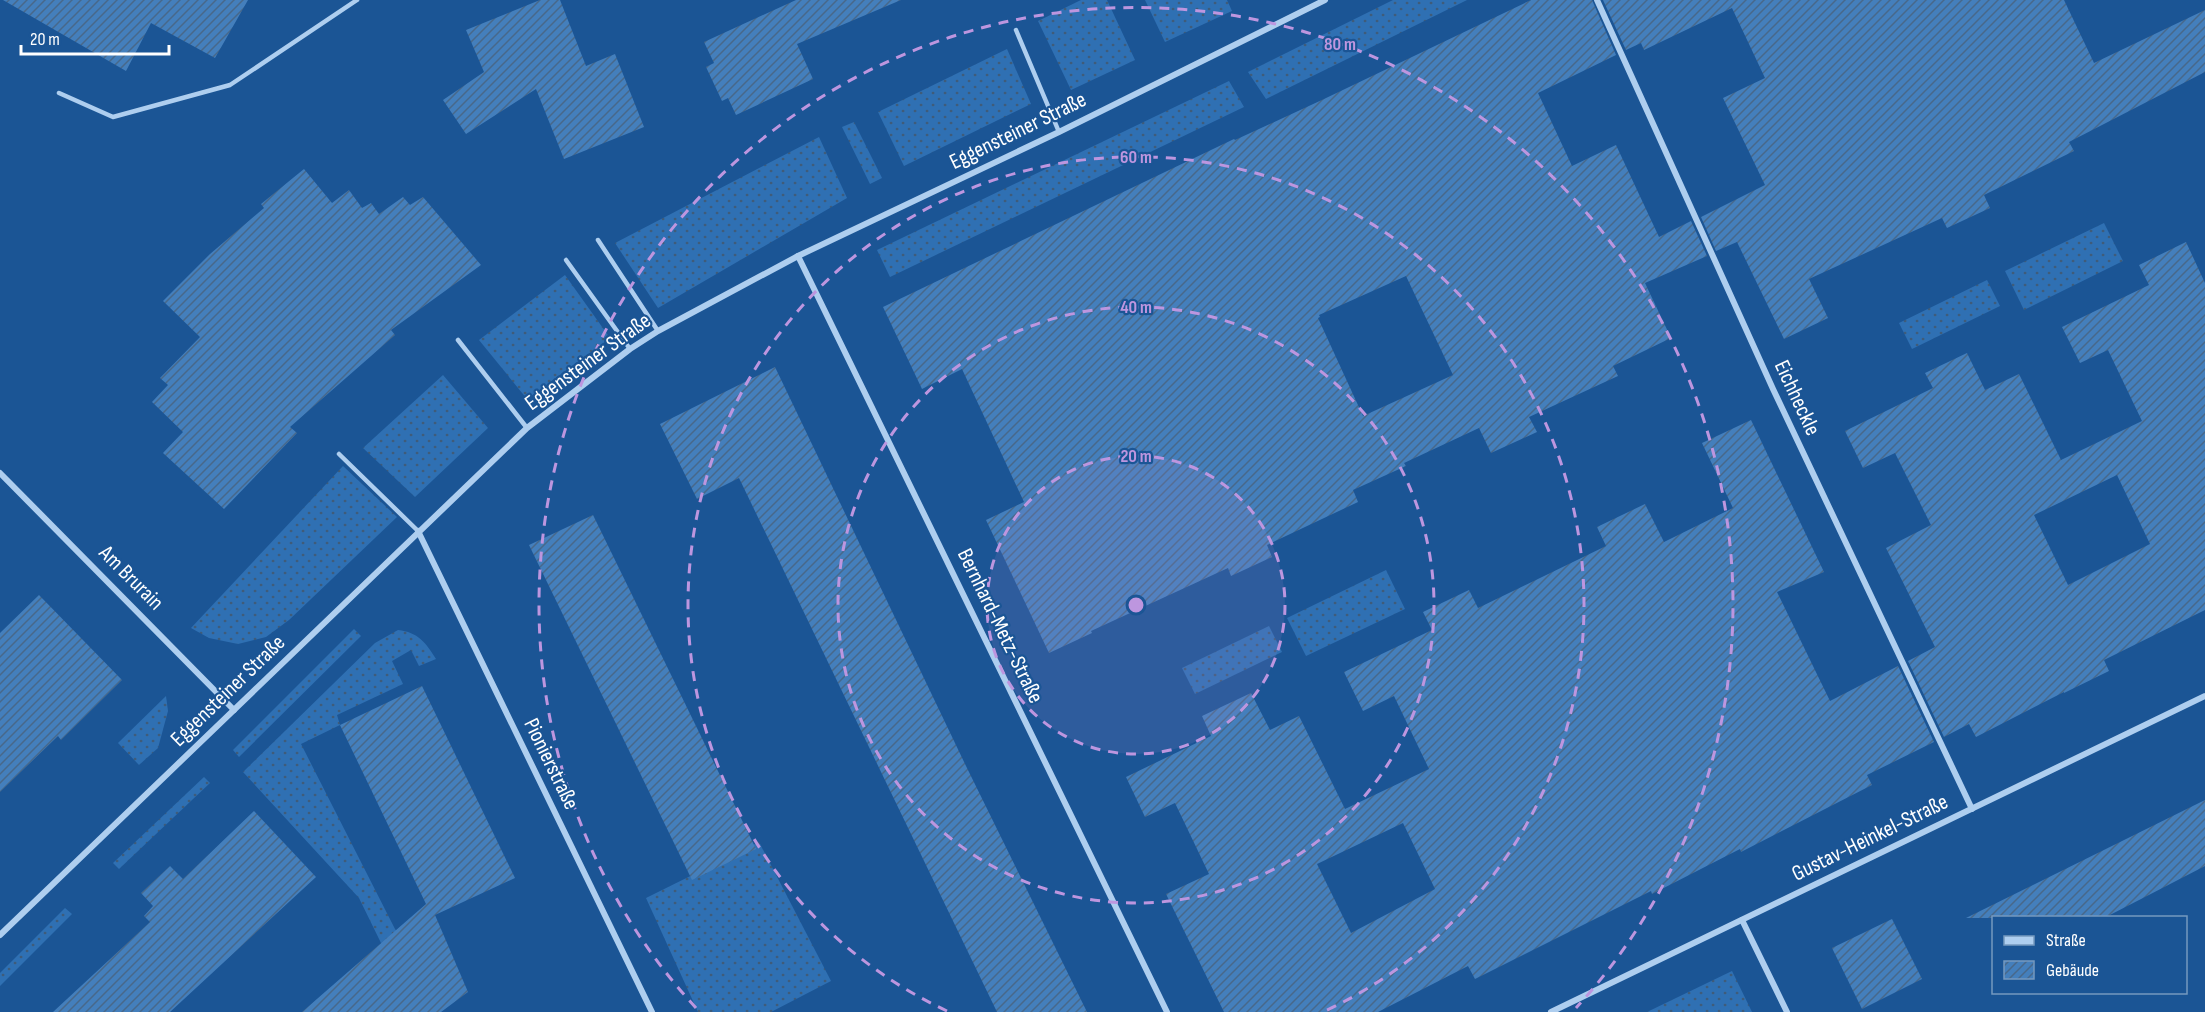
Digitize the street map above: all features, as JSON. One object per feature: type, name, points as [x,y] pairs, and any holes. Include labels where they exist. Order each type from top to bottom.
[{"type":"street","name":"Eggensteiner Straße","points":[[0,935],[527,428],[630,350],[658,331],[798,256],[1059,132],[1325,0]]},
{"type":"street","name":"Eichheckle","points":[[1597,0],[1773,389],[1971,808]]},
{"type":"street","name":"Bernhard-Metz-Straße","points":[[798,256],[1167,1012]]},
{"type":"street","name":"Am Brurain","points":[[0,473],[234,710]]},
{"type":"street","name":"Pionierstraße","points":[[418,531],[652,1012]]},
{"type":"street","name":"Gustav-Heinkel-Straße","points":[[1551,1012],[2205,696]]},
{"type":"street","points":[[1742,920],[1787,1012]]},
{"type":"lane","points":[[59,93],[113,117],[230,85],[357,0]]},
{"type":"lane","points":[[1016,30],[1059,132]]},
{"type":"lane","points":[[598,240],[658,331]]},
{"type":"lane","points":[[566,260],[630,350]]},
{"type":"lane","points":[[458,340],[527,428]]},
{"type":"lane","points":[[339,454],[418,531]]},
{"type":"lane","points":[[0,923],[7,929]]},
{"type":"shaded area","points":[[1081,0],[1107,0],[1135,60],[1071,90],[1038,21]]},
{"type":"shaded area","points":[[1145,0],[1227,0],[1232,11],[1165,42]]},
{"type":"shaded area","points":[[1393,0],[1467,0],[1266,99],[1248,72]]},
{"type":"shaded area","points":[[1007,49],[1031,104],[904,166],[878,112]]},
{"type":"shaded area","points":[[1229,81],[1244,107],[890,277],[877,250]]},
{"type":"shaded area","points":[[854,122],[882,178],[870,184],[842,127]]},
{"type":"shaded area","points":[[819,137],[847,198],[658,308],[615,243]]},
{"type":"shaded area","points":[[2104,223],[2123,261],[2024,310],[2005,271]]},
{"type":"shaded area","points":[[565,275],[610,338],[527,399],[479,340]]},
{"type":"shaded area","points":[[1987,280],[2000,306],[1912,349],[1899,323]]},
{"type":"shaded area","points":[[443,375],[488,428],[415,497],[363,448]]},
{"type":"shaded area","points":[[343,466],[397,517],[289,620],[266,637],[238,644],[209,638],[191,628]]},
{"type":"shaded area","points":[[1386,570],[1405,609],[1306,656],[1287,618]]},
{"type":"shaded area","points":[[1269,626],[1282,652],[1195,694],[1182,668]]},
{"type":"shaded area","points":[[354,629],[361,636],[239,757],[233,750]]},
{"type":"shaded area","points":[[398,630],[411,633],[421,639],[436,659],[419,666],[411,650],[392,661],[403,684],[337,715],[340,725],[301,744],[395,929],[404,942],[418,995],[381,943],[359,898],[243,772],[375,643]]},
{"type":"shaded area","points":[[166,696],[168,711],[158,748],[139,765],[118,743]]},
{"type":"shaded area","points":[[204,777],[210,783],[119,869],[113,863]]},
{"type":"shaded area","points":[[759,842],[831,981],[771,1012],[698,1012],[646,898]]},
{"type":"shaded area","points":[[65,908],[72,914],[0,986],[0,973]]},
{"type":"shaded area","points":[[1732,971],[1752,1012],[1647,1012]]},
{"type":"building","points":[[3,0],[248,0],[215,58],[151,23],[126,71]]},
{"type":"building","points":[[540,0],[560,0],[586,66],[615,54],[644,127],[564,159],[536,89],[466,134],[443,100],[484,72],[466,30]]},
{"type":"building","points":[[796,0],[901,0],[797,44],[813,79],[736,115],[728,98],[722,101],[706,67],[714,63],[704,42]]},
{"type":"building","points":[[1531,0],[1592,0],[1616,55],[1538,93],[1572,166],[1616,145],[1659,237],[1691,221],[1707,256],[1645,283],[1671,338],[1613,366],[1618,376],[1529,417],[1537,432],[1491,453],[1479,428],[1404,463],[1406,466],[1353,490],[1358,502],[1267,545],[1272,557],[1231,576],[1228,568],[1091,631],[1092,633],[1049,653],[986,520],[1024,502],[962,369],[922,389],[883,307],[1234,139],[1324,99]],"holes":[[[1406,276],[1453,375],[1363,416],[1318,318],[1319,315]]]},
{"type":"building","points":[[1603,0],[2064,0],[2094,63],[2205,10],[2205,72],[2069,142],[2074,151],[1984,195],[1990,208],[1947,228],[1942,218],[1809,279],[1828,318],[1784,339],[1737,242],[1716,251],[1701,217],[1765,185],[1723,98],[1765,78],[1732,8],[1644,50],[1641,43],[1626,50]]},
{"type":"building","points":[[304,169],[332,203],[349,190],[362,208],[371,203],[379,214],[403,197],[410,205],[423,197],[481,265],[391,330],[395,335],[290,427],[297,433],[224,509],[163,453],[183,432],[152,402],[168,385],[160,378],[200,337],[163,301],[210,254],[264,208],[261,204]]},
{"type":"building","points":[[2186,242],[2205,283],[2205,610],[2104,660],[2109,671],[1976,737],[1969,724],[1944,737],[1908,661],[1935,647],[1886,548],[1931,525],[1895,453],[1863,468],[1845,431],[1933,388],[1925,373],[1967,353],[1985,390],[2019,374],[2061,460],[2142,421],[2108,350],[2080,363],[2062,327],[2149,285],[2139,265]],"holes":[[[2117,475],[2150,544],[2068,585],[2034,515]]]},
{"type":"building","points":[[775,367],[966,766],[1087,1012],[997,1012],[739,478],[697,499],[660,424]]},
{"type":"building","points":[[1751,420],[1824,572],[1777,592],[1830,701],[1898,666],[1934,742],[1867,775],[1872,785],[1741,852],[1740,849],[1652,894],[1651,891],[1475,979],[1468,966],[1378,1012],[1224,1012],[1166,894],[1209,874],[1175,803],[1145,817],[1126,777],[1211,736],[1202,716],[1251,693],[1270,730],[1299,716],[1345,809],[1429,769],[1394,696],[1363,711],[1344,672],[1432,630],[1423,612],[1469,590],[1478,608],[1606,546],[1597,527],[1645,504],[1664,542],[1733,508],[1702,443]],"holes":[[[1403,823],[1435,889],[1351,933],[1317,864]]]},
{"type":"building","points":[[593,515],[756,849],[692,880],[529,545]]},
{"type":"building","points":[[39,595],[122,680],[61,740],[58,736],[0,792],[0,633]]},
{"type":"building","points":[[422,686],[515,878],[435,915],[468,992],[441,1012],[302,1012],[426,904],[340,725]]},
{"type":"building","points":[[2205,800],[2205,866],[2108,916],[1966,918]]},
{"type":"building","points":[[254,811],[316,877],[170,1012],[53,1012],[150,922],[144,916],[153,906],[141,893],[170,866],[183,879]]},
{"type":"building","points":[[1892,919],[1922,979],[1862,1009],[1832,948]]}]
